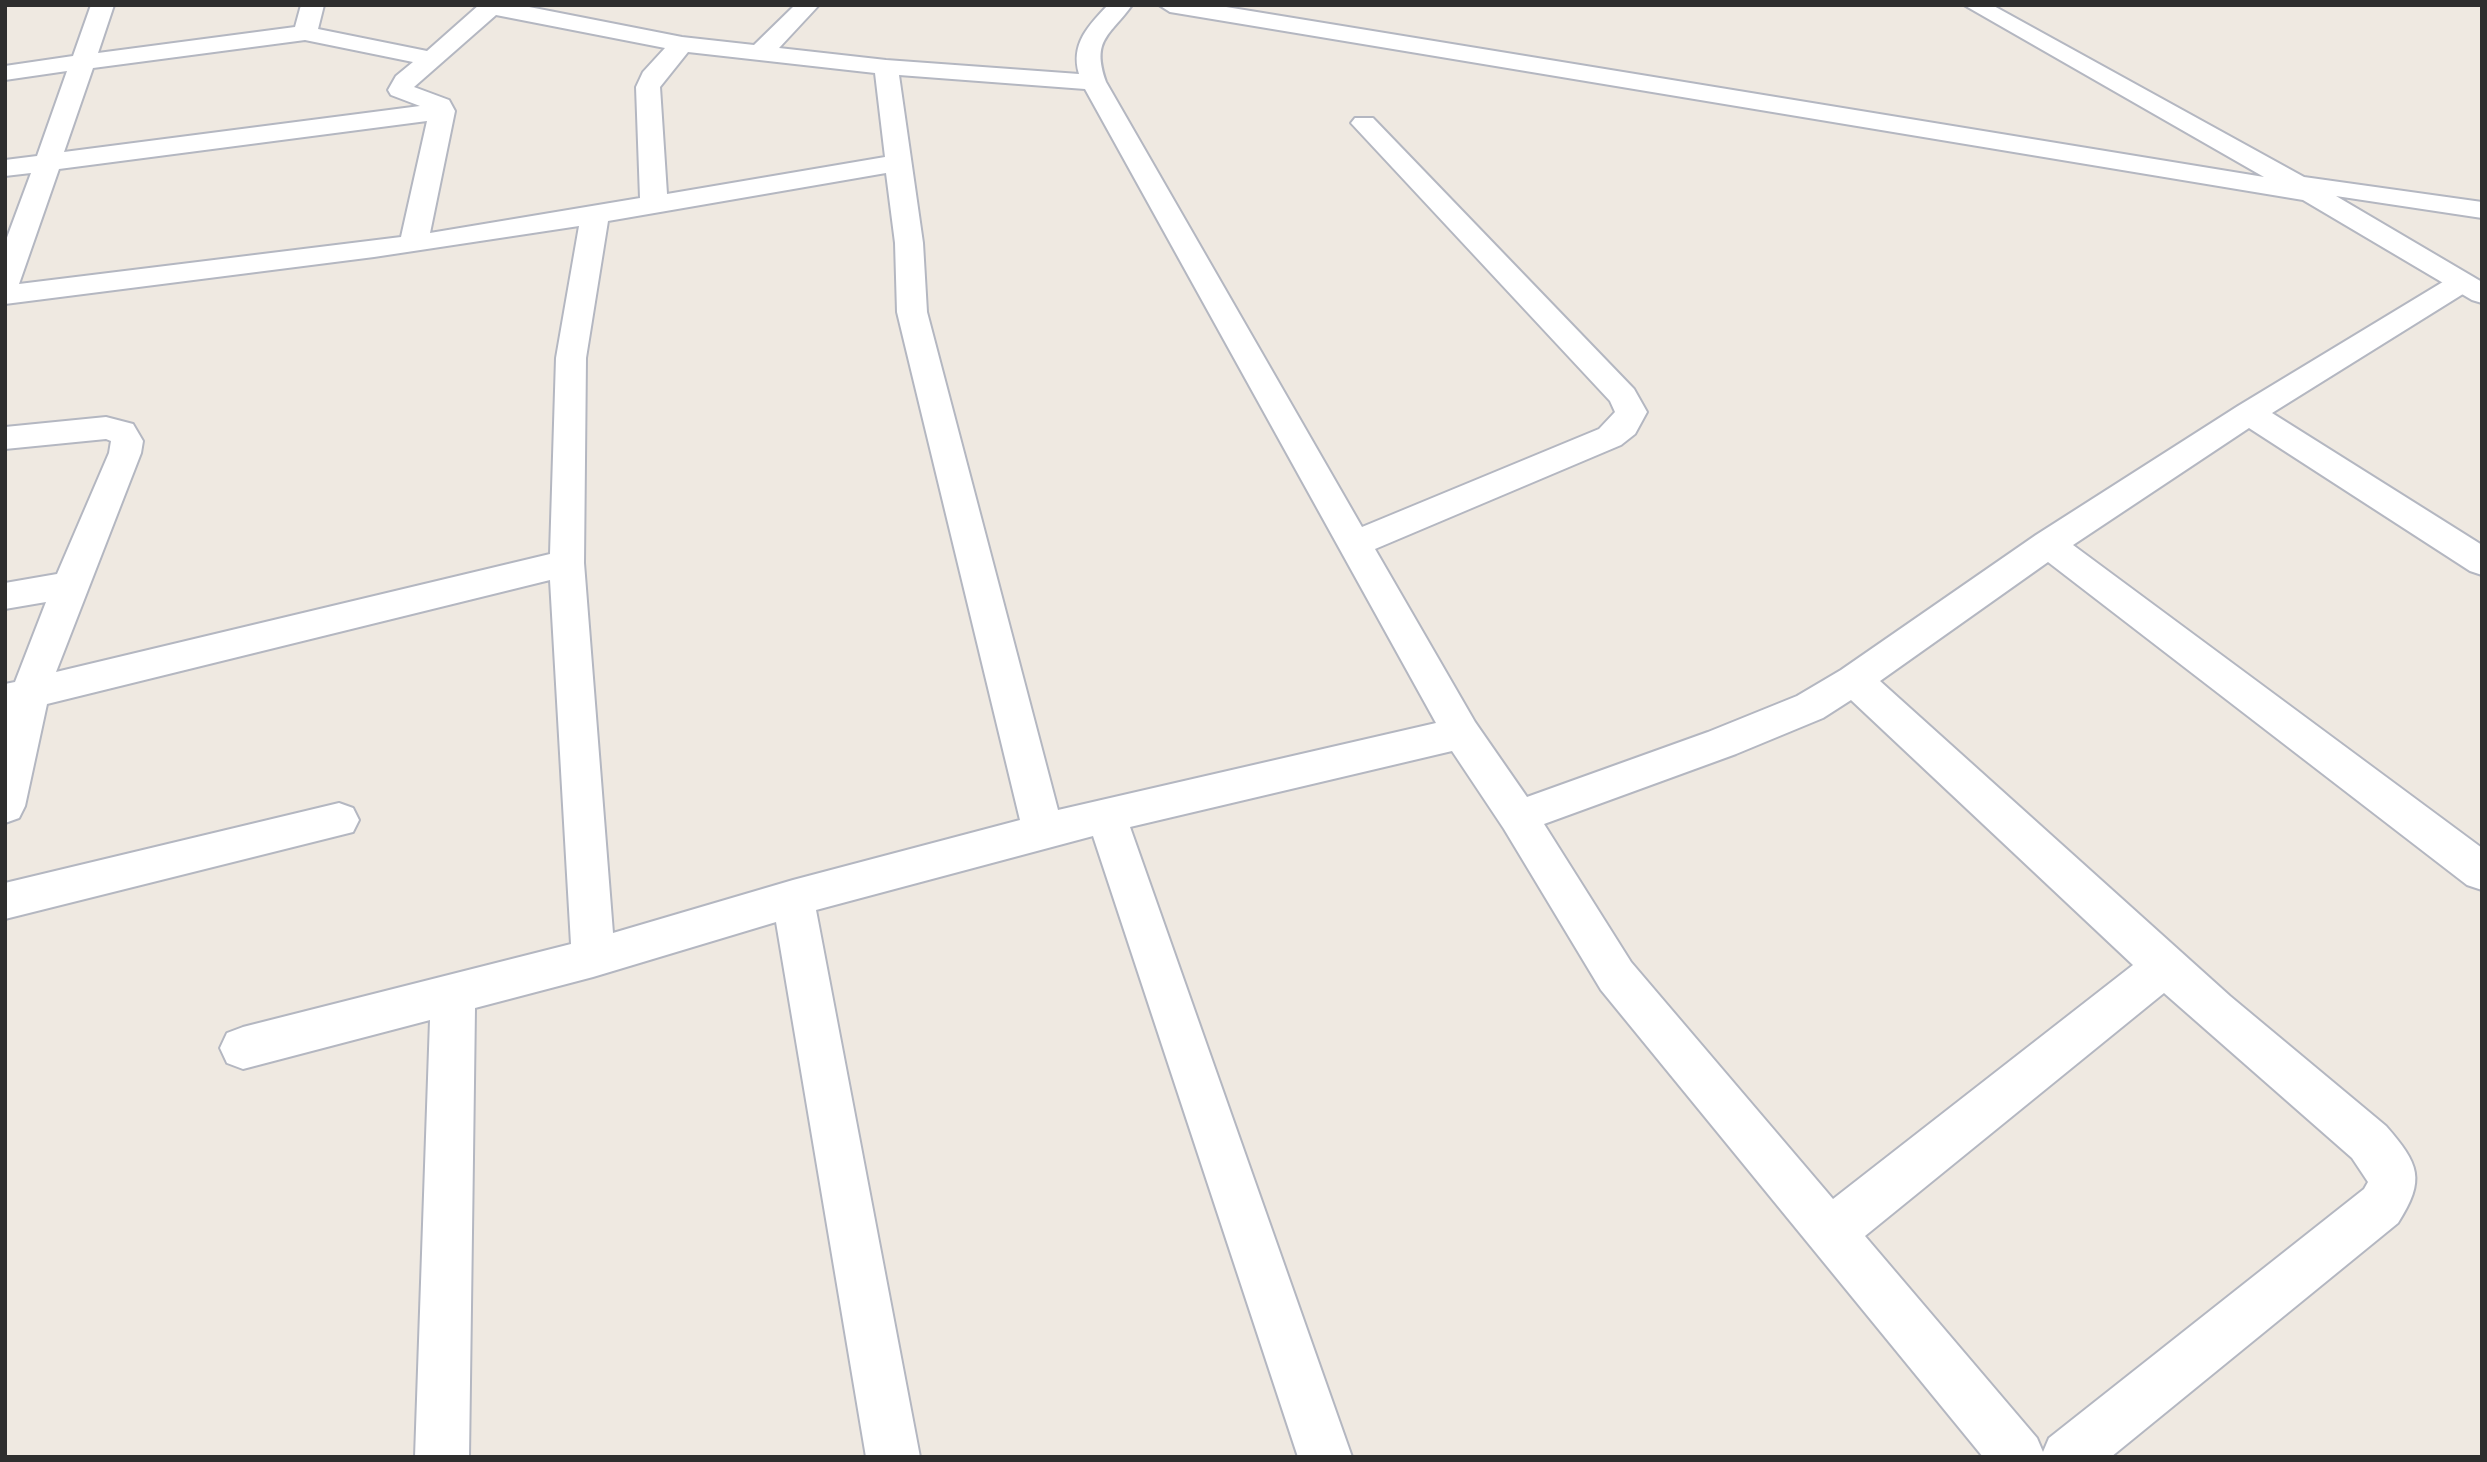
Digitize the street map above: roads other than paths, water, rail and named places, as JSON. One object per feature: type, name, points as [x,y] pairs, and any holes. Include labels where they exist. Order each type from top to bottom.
[{"type":"street","points":[[5,326],[48,161],[103,5]]},
{"type":"street","points":[[305,33],[313,5]]},
{"type":"street","points":[[760,53],[808,5]]},
{"type":"street","points":[[1121,5],[1090,38],[1086,55],[1094,82],[1461,733],[1518,817],[1616,976],[1832,1231],[2018,1457]]},
{"type":"street","points":[[1170,5],[2314,194],[2482,229]]},
{"type":"street","points":[[1518,817],[1769,725],[1810,707],[1854,680],[2048,544],[2249,413],[2471,288],[2314,194],[1975,5]]},
{"type":"street","points":[[414,242],[442,111],[440,105],[400,90],[405,81],[492,6],[681,44],[886,67],[1094,82]]},
{"type":"street","points":[[5,73],[305,33],[432,59]]},
{"type":"street","points":[[654,202],[648,87],[652,77],[681,44]]},
{"type":"street","points":[[886,67],[909,243],[912,312],[1043,831]]},
{"type":"street","points":[[5,168],[442,111]]},
{"type":"street","points":[[1355,544],[1610,437],[1624,426],[1631,412],[1623,396],[1364,123]]},
{"type":"street","points":[[12,291],[414,242],[897,163]]},
{"type":"street","points":[[2314,194],[2482,210]]},
{"type":"street","points":[[593,958],[567,563],[571,358],[595,214]]},
{"type":"street","points":[[2249,413],[2482,562]]},
{"type":"street","points":[[5,438],[106,428],[122,432],[127,440],[125,453],[70,585],[18,696],[5,806]]},
{"type":"street","points":[[2048,544],[2482,872]]},
{"type":"street","points":[[18,696],[567,563]]},
{"type":"street","points":[[5,596],[70,585]]},
{"type":"street","points":[[1854,680],[2165,966],[2369,1142],[2389,1166],[2393,1187],[2381,1206],[2068,1457]]},
{"type":"street","points":[[243,1048],[593,958],[793,898],[1043,831],[1461,733]]},
{"type":"street","points":[[1107,815],[1325,1457]]},
{"type":"street","points":[[5,901],[339,820]]},
{"type":"street","points":[[793,898],[893,1457]]},
{"type":"street","points":[[1832,1231],[2165,966]]},
{"type":"street","points":[[442,1457],[453,994]]}]
